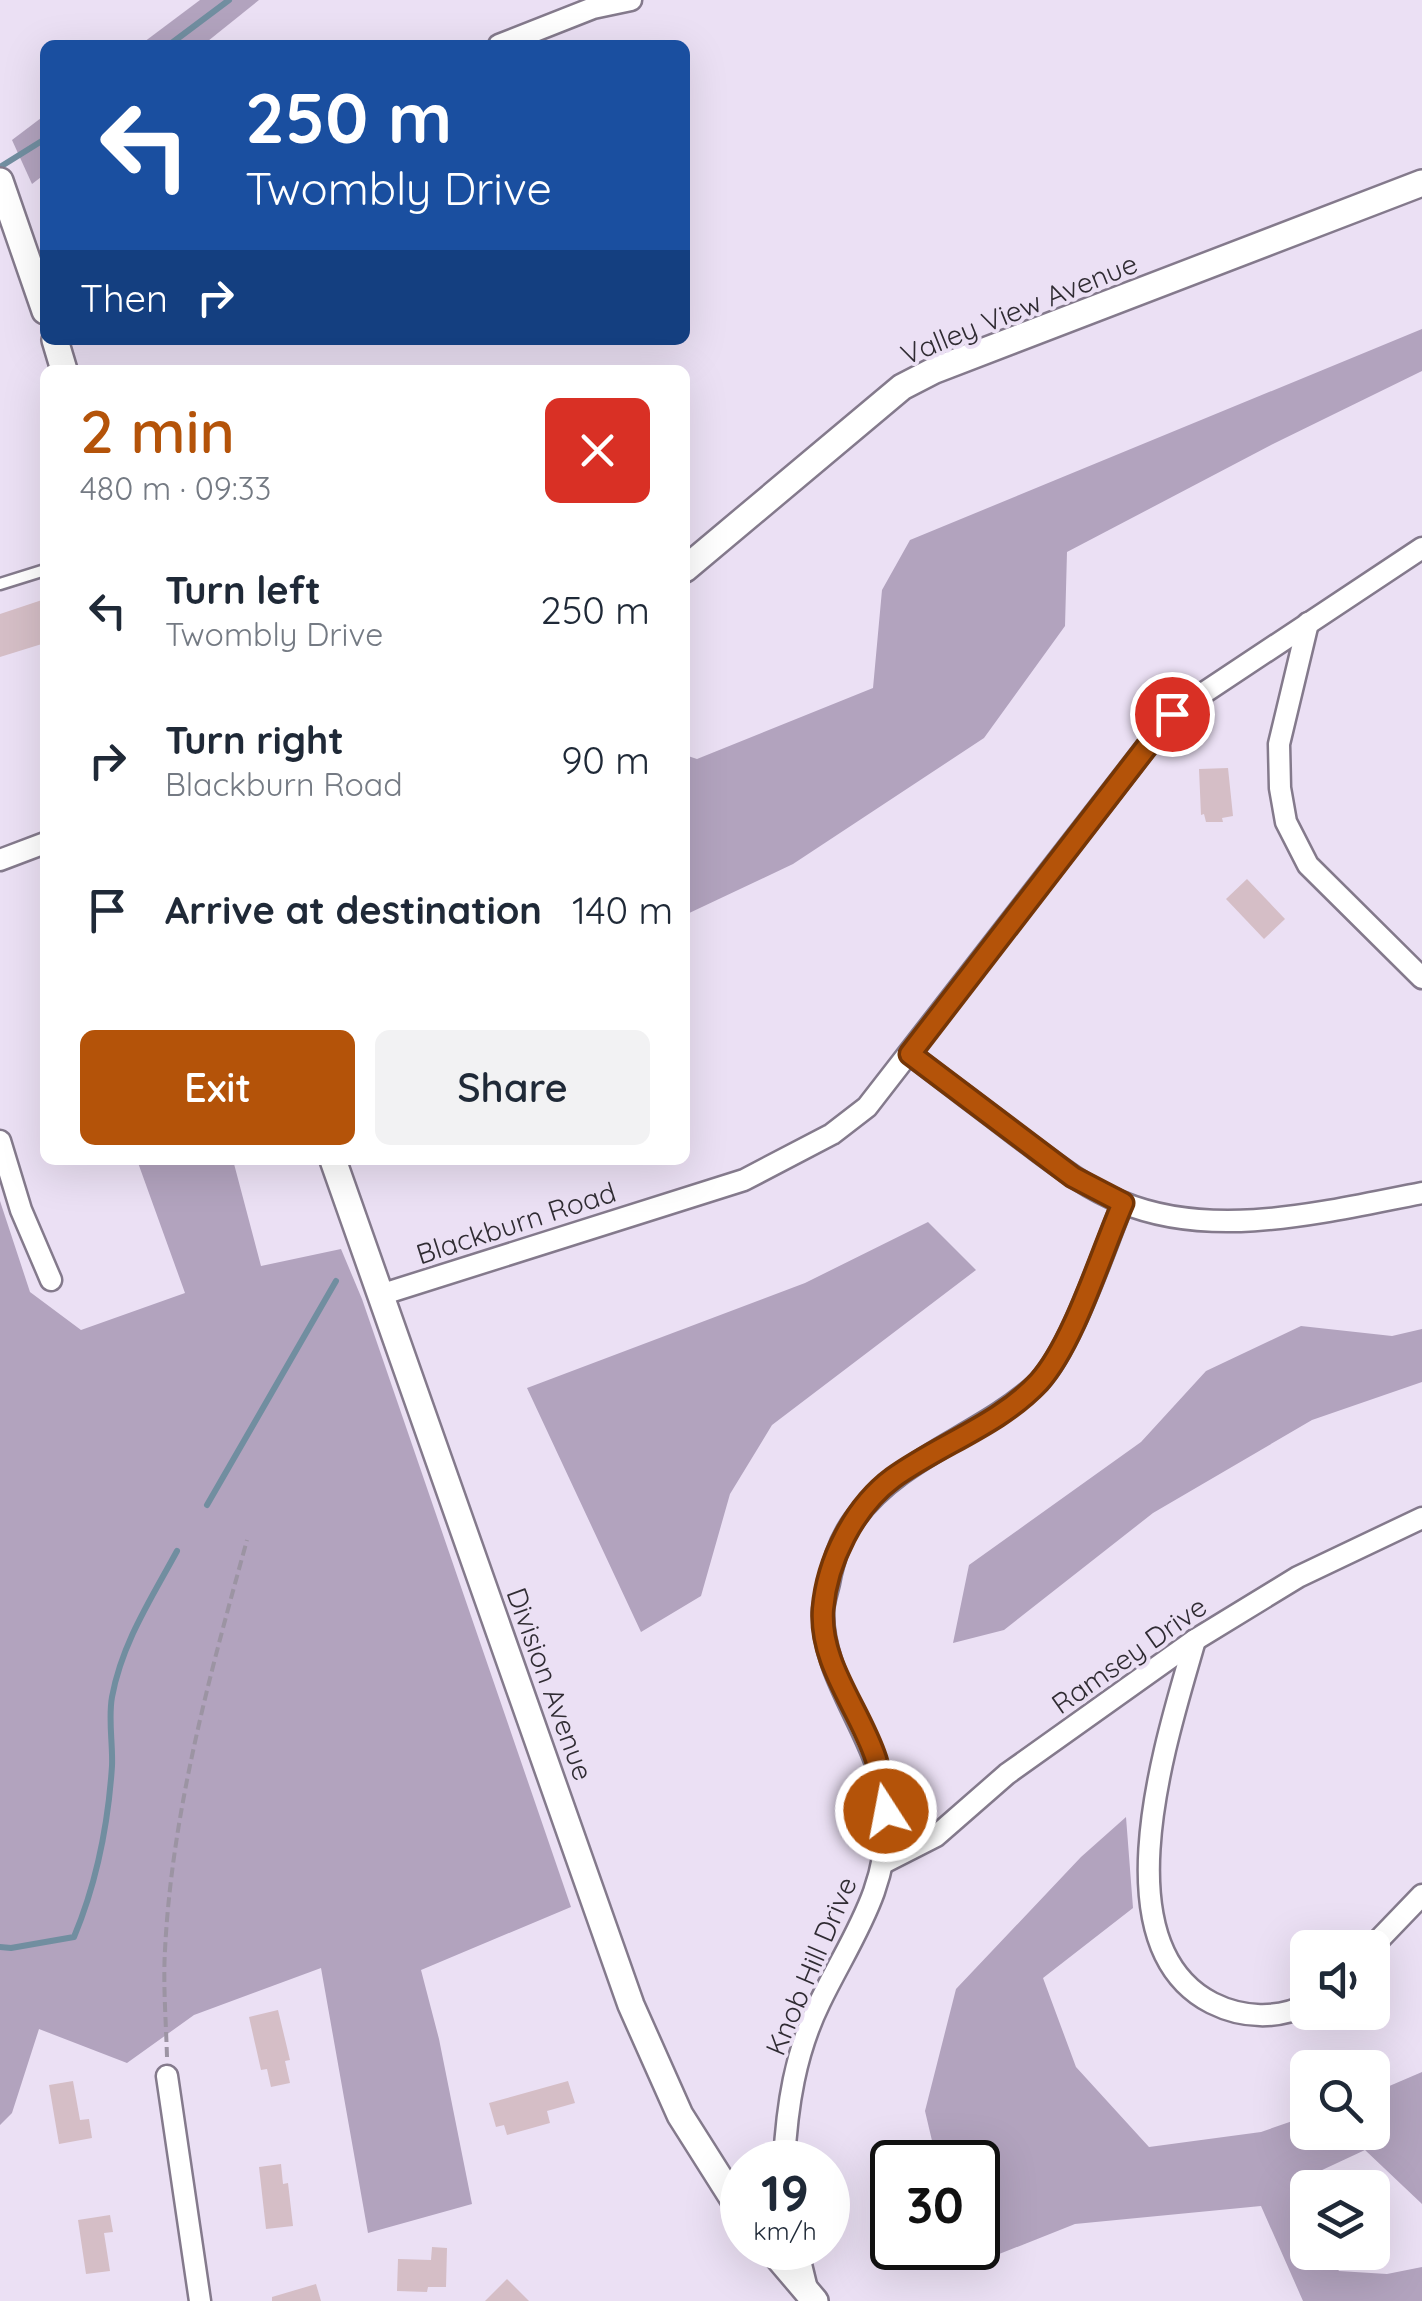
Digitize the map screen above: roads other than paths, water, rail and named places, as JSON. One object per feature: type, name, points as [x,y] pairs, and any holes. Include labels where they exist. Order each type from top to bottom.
[{"type":"street","points":[[512,40],[592,8],[631,0]]},
{"type":"street","name":"Valley View Avenue","points":[[690,565],[902,386],[1422,183]]},
{"type":"street","points":[[3,188],[40,296]]},
{"type":"street","name":"Blackburn Road","points":[[380,1295],[744,1180],[844,1125],[868,1106],[910,1054],[1172,714],[1422,548]]},
{"type":"street","points":[[1308,623],[1279,744],[1286,822],[1308,865],[1422,978]]},
{"type":"street","points":[[0,860],[40,845]]},
{"type":"street","points":[[910,1054],[1073,1177],[1123,1203],[1164,1215],[1243,1220],[1422,1193]]},
{"type":"street","points":[[0,1141],[22,1210],[51,1280]]},
{"type":"street","name":"Division Avenue","points":[[335,1165],[631,2004],[680,2115],[720,2178]]},
{"type":"street","name":"Knob Hill Drive","points":[[785,2140],[787,2104],[798,2056],[819,2004],[870,1907],[883,1863],[886,1811],[876,1759],[831,1660],[825,1628],[823,1612],[833,1562],[854,1521],[891,1480],[998,1416],[1038,1383],[1060,1354],[1123,1203]]},
{"type":"street","name":"Ramsey Drive","points":[[883,1863],[936,1836],[1007,1774],[1195,1640],[1298,1577],[1422,1518]]},
{"type":"street","points":[[1195,1640],[1162,1754],[1151,1816],[1149,1872],[1154,1919],[1167,1956],[1186,1982],[1206,2000],[1227,2010],[1253,2015],[1290,2010]]},
{"type":"street","points":[[1389,1930],[1422,1894]]},
{"type":"street","points":[[167,2076],[200,2301]]},
{"type":"street","points":[[788,2270],[812,2298]]},
{"type":"street","points":[[804,2270],[812,2298]]},
{"type":"lane","points":[[0,584],[40,572]]},
{"type":"waterway","points":[[176,40],[229,0]]},
{"type":"waterway","points":[[0,167],[40,142]]},
{"type":"waterway","points":[[207,1505],[336,1281]]},
{"type":"waterway","points":[[0,1947],[74,1937],[95,1875],[108,1810],[111,1705],[117,1677],[138,1622],[177,1551]]}]
